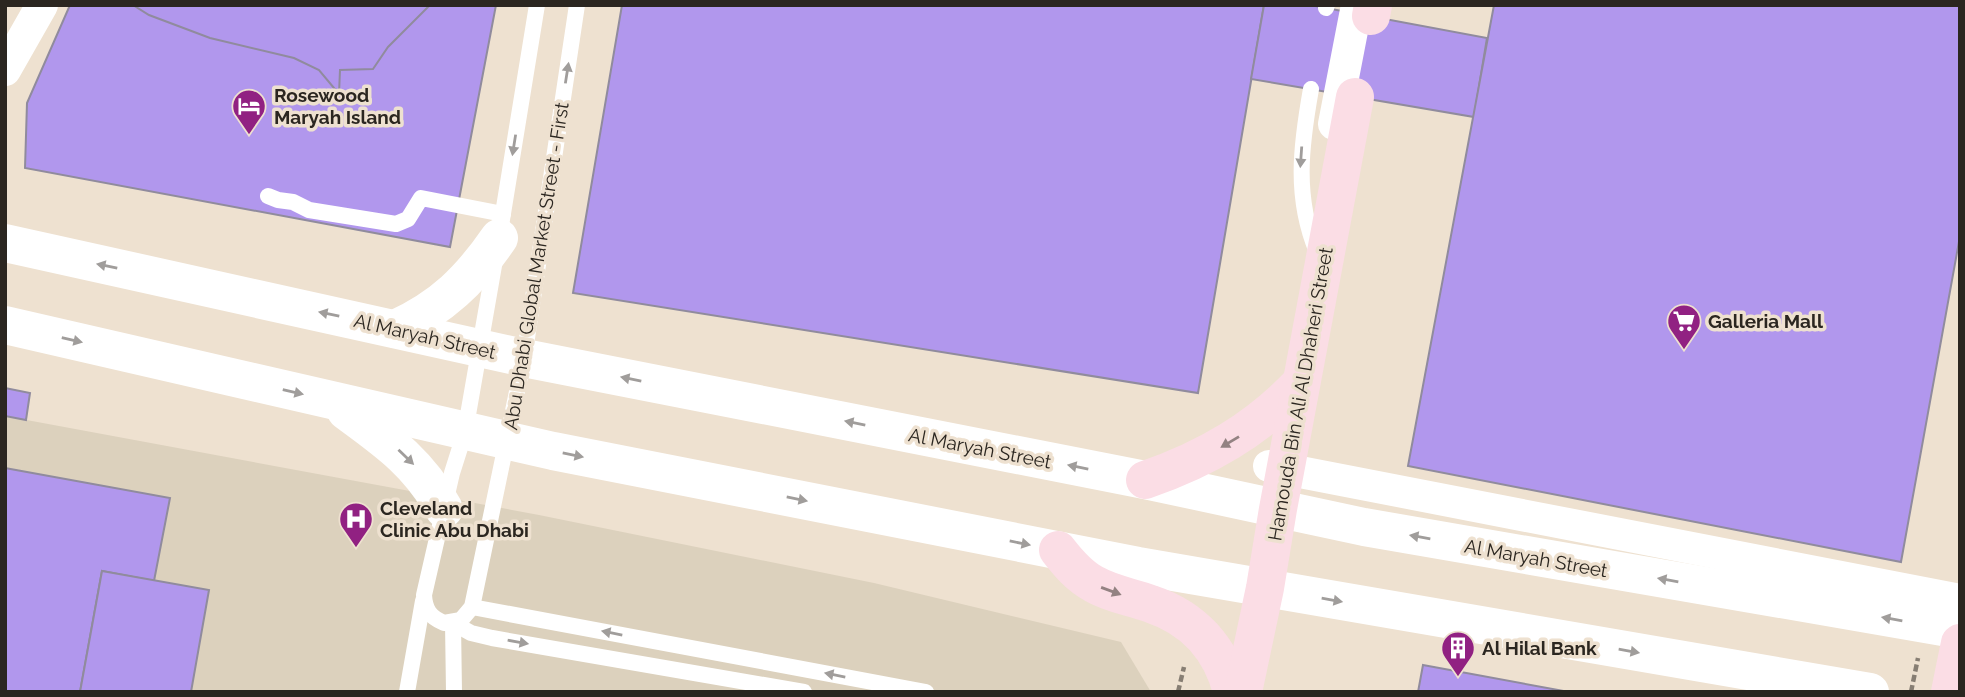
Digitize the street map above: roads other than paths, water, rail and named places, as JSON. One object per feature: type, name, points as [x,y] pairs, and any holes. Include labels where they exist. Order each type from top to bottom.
[{"type":"main road","name":"Hamouda Bin Ali Al Dhaheri Street","points":[[1243,692],[1265,589],[1355,97]]},
{"type":"main road","points":[[1145,480],[1176,470],[1235,439],[1270,413],[1301,383]]},
{"type":"main road","points":[[1058,550],[1074,569],[1094,584],[1154,605],[1197,628],[1217,654],[1232,692]]},
{"type":"main road","points":[[1950,692],[1960,643]]},
{"type":"street","points":[[5,70],[42,5]]},
{"type":"street","points":[[1226,692],[1351,8]]},
{"type":"street","points":[[396,329],[427,313],[451,296],[472,274],[501,226]]},
{"type":"street","name":"Al Maryah Street","points":[[5,243],[524,358],[1145,480],[1278,509],[1459,544],[1960,630]]},
{"type":"street","points":[[5,325],[507,441],[1058,550],[1265,589],[1870,692]]},
{"type":"street","points":[[333,401],[399,450],[417,468],[443,509]]},
{"type":"street","points":[[1269,466],[1960,600]]},
{"type":"lane","points":[[407,692],[424,595],[443,509],[465,432],[481,348],[537,5]]},
{"type":"lane","name":"Abu Dhabi Global Market Street - First","points":[[472,607],[524,358],[577,5]]},
{"type":"lane","points":[[1311,89],[1300,174],[1303,206],[1323,267]]},
{"type":"lane","points":[[268,196],[293,202],[309,210],[396,223],[408,219],[421,198],[501,226]]},
{"type":"lane","points":[[424,595],[429,613],[444,623],[461,620],[472,607],[926,692]]},
{"type":"lane","points":[[453,623],[471,633],[492,638],[801,691],[803,668]]},
{"type":"lane","points":[[453,623],[454,692]]},
{"type":"place","name":"Rosewood Maryah Island","points":[[249,136]]},
{"type":"place","name":"Galleria Mall","points":[[1684,351]]},
{"type":"place","name":"Cleveland Clinic Abu Dhabi","points":[[356,549]]},
{"type":"place","name":"Al Hilal Bank","points":[[1458,678]]}]
